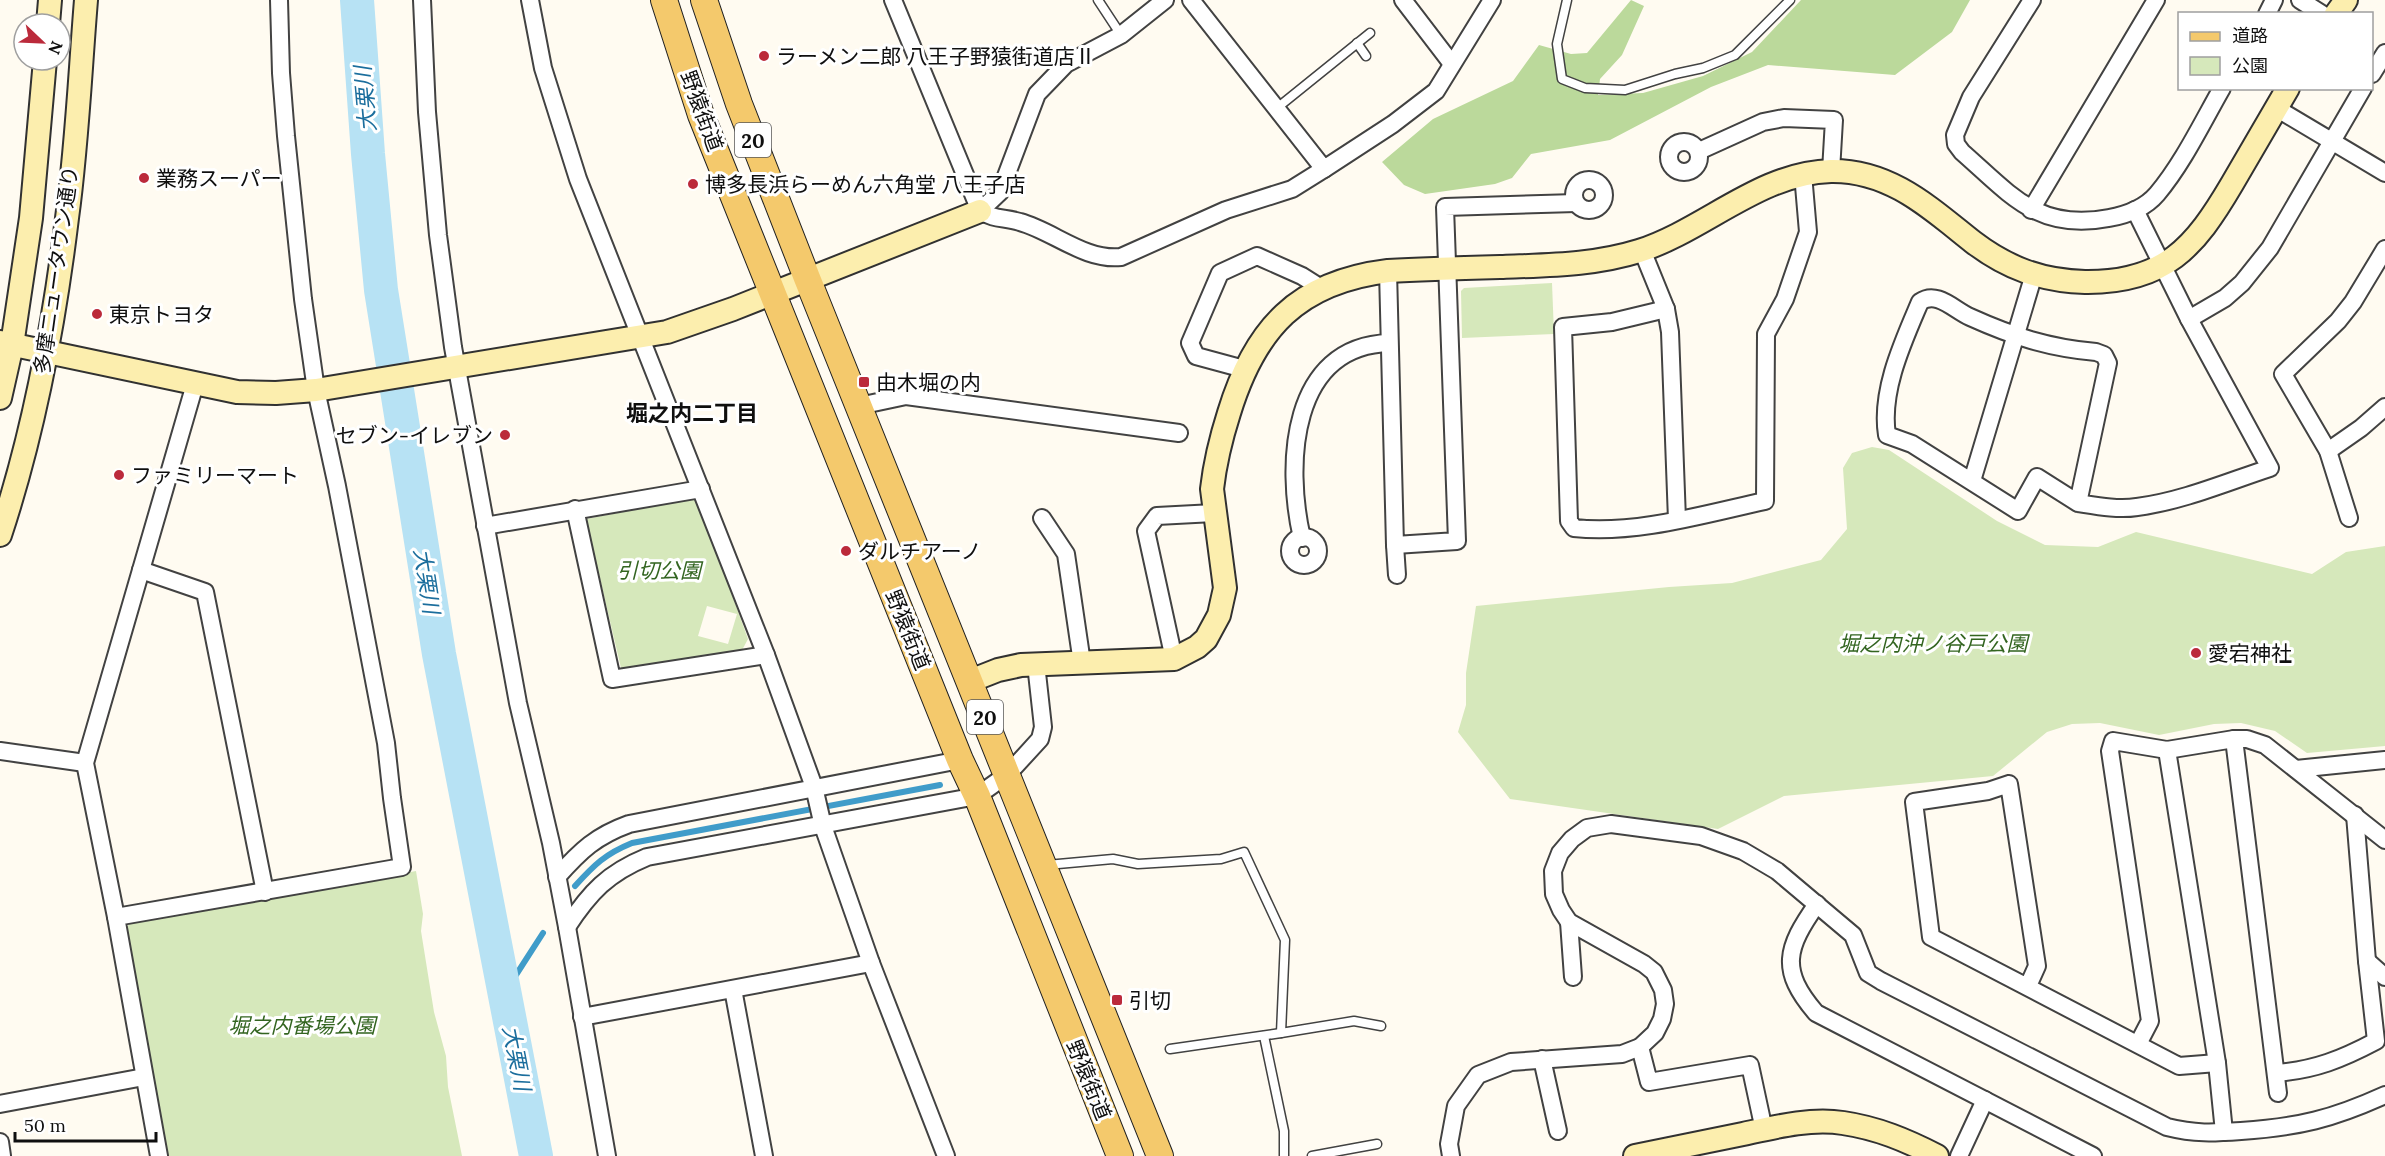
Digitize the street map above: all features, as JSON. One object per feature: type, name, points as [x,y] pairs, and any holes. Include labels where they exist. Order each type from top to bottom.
[{"type":"main road","name":"野猿街道","points":[[664,0],[701,115],[1120,1156]]},
{"type":"main road","name":"野猿街道","points":[[704,0],[739,104],[807,278],[1160,1156]]},
{"type":"street","name":"多摩ニュータウン通り","points":[[0,535],[17,480],[46,352],[68,216],[86,0]]},
{"type":"street","points":[[117,917],[402,867],[387,743],[316,390],[303,298],[286,136],[279,0]]},
{"type":"street","points":[[422,0],[427,111],[448,369],[485,526],[518,703],[557,877],[607,1156]]},
{"type":"street","points":[[530,0],[543,68],[565,143],[766,655],[814,787],[823,826],[870,963],[946,1156]]},
{"type":"street","points":[[893,0],[980,211],[991,218],[1020,222],[1096,255],[1111,258],[1121,257],[1226,210],[1292,189],[1393,124],[1436,91],[1492,0]]},
{"type":"street","points":[[6,344],[247,393],[316,390],[350,385],[640,337],[695,323],[980,211],[1000,192],[1037,94],[1066,64],[1121,34],[1165,0]]},
{"type":"street","points":[[1191,0],[1324,169]]},
{"type":"street","points":[[1403,0],[1452,64]]},
{"type":"street","points":[[2032,0],[1971,97],[1955,135],[1956,144],[1962,152],[2015,200],[2031,210],[2050,218],[2066,221],[2099,220],[2135,210],[2148,203],[2157,194],[2221,90]]},
{"type":"street","points":[[2031,210],[2156,0]]},
{"type":"street","points":[[2300,0],[2319,12]]},
{"type":"street","points":[[2373,72],[2385,53]]},
{"type":"street","name":"多摩ニュータウン通り","points":[[0,398],[6,344],[31,218],[44,72]]},
{"type":"street","points":[[970,681],[998,670],[1036,664],[1174,658],[1197,647],[1206,639],[1219,615],[1224,599],[1226,576],[1214,513],[1212,489],[1221,437],[1244,369],[1260,342],[1288,310],[1321,288],[1364,274],[1388,271],[1580,264],[1602,260],[1642,250],[1756,192],[1803,174],[1831,171],[1868,175],[1900,187],[1930,207],[1997,260],[2034,274],[2070,281],[2095,282],[2146,273],[2161,266],[2196,240],[2211,220],[2287,90]]},
{"type":"street","points":[[2189,319],[2225,298],[2270,248],[2362,90]]},
{"type":"street","points":[[2276,108],[2385,173]]},
{"type":"street","points":[[1699,152],[1763,122],[1784,118],[1834,120],[1831,171]]},
{"type":"street","points":[[1666,309],[1612,322],[1563,327],[1569,521],[1574,528],[1617,528],[1677,520],[1765,501],[1766,334],[1785,299],[1808,232],[1803,174]]},
{"type":"street","points":[[1395,545],[1457,541],[1445,207],[1576,203]]},
{"type":"street","points":[[2078,503],[2108,363],[2104,355],[2040,344],[2016,337],[1967,316],[1936,297],[1927,297],[1920,302],[1896,365],[1889,396],[1887,435],[1912,444],[2018,511],[2037,477],[2078,503],[2101,507],[2135,508],[2171,501],[2270,468],[2161,266],[2135,210]]},
{"type":"street","points":[[2349,518],[2328,451],[2283,374],[2338,321],[2385,249]]},
{"type":"street","points":[[1642,250],[1666,309],[1670,332],[1677,520]]},
{"type":"street","points":[[1244,369],[1196,356],[1190,343],[1220,273],[1257,256],[1302,276],[1321,288]]},
{"type":"street","points":[[1388,271],[1397,575]]},
{"type":"street","points":[[1972,481],[2034,274]]},
{"type":"street","points":[[1302,538],[1296,513],[1293,484],[1299,431],[1308,395],[1327,369],[1340,357],[1357,348],[1389,343]]},
{"type":"street","points":[[159,1156],[117,917],[85,763],[195,384]]},
{"type":"street","points":[[859,406],[906,396],[1179,433]]},
{"type":"street","points":[[2328,451],[2361,428],[2385,407]]},
{"type":"street","points":[[485,526],[701,489]]},
{"type":"street","points":[[575,509],[612,679],[766,655]]},
{"type":"street","points":[[1174,658],[1146,531],[1156,516],[1214,513]]},
{"type":"street","points":[[1042,518],[1066,554],[1082,663]]},
{"type":"street","points":[[141,570],[205,592],[265,892]]},
{"type":"street","points":[[567,927],[598,887],[625,866],[647,857],[977,796],[1008,774],[1040,739],[1043,727],[1036,664]]},
{"type":"street","points":[[2234,739],[2278,1093]]},
{"type":"street","points":[[2138,1044],[2151,1021],[2110,751],[2113,741],[2167,750],[2234,739],[2247,739],[2265,745],[2385,840]]},
{"type":"street","points":[[2167,750],[2217,1062],[2224,1132]]},
{"type":"street","points":[[0,751],[85,763]]},
{"type":"street","points":[[557,877],[579,852],[595,839],[629,824],[960,760]]},
{"type":"street","points":[[2296,769],[2385,760]]},
{"type":"street","points":[[2028,986],[2037,966],[2009,784],[1988,791],[1914,802],[1931,937],[2179,1066],[2217,1062]]},
{"type":"street","points":[[2276,1073],[2300,1071],[2335,1062],[2381,1038],[2367,961],[2355,815]]},
{"type":"street","points":[[1573,977],[1569,922],[1554,894],[1553,871],[1560,853],[1572,839],[1587,828],[1611,824],[1701,836],[1743,851],[1777,871],[1853,935],[1869,974],[2168,1127],[2190,1133],[2283,1128],[2312,1123],[2349,1112],[2385,1095]]},
{"type":"street","points":[[1817,904],[1801,927],[1790,958],[1792,973],[1801,995],[1816,1013],[2093,1156]]},
{"type":"street","points":[[1451,1156],[1449,1144],[1456,1106],[1478,1075],[1511,1062],[1622,1054],[1640,1047],[1655,1033],[1662,1020],[1665,1004],[1663,990],[1654,972],[1644,964],[1569,922]]},
{"type":"street","points":[[2367,961],[2385,977]]},
{"type":"street","points":[[582,1017],[870,963]]},
{"type":"street","points":[[733,989],[764,1156]]},
{"type":"street","points":[[1640,1047],[1649,1082],[1750,1065],[1764,1130]]},
{"type":"street","points":[[1542,1059],[1558,1131]]},
{"type":"street","points":[[0,1104],[144,1077]]},
{"type":"street","points":[[1959,1156],[1985,1100]]},
{"type":"street","points":[[1635,1156],[1764,1130],[1817,1122],[1841,1123],[1874,1129],[1905,1139],[1937,1156]]},
{"type":"street","points":[[0,1142],[2,1156]]},
{"type":"lane","points":[[1098,0],[1121,34]]},
{"type":"lane","points":[[1567,0],[1557,44],[1562,79],[1585,88],[1625,90],[1675,74],[1703,68],[1735,55],[1790,0]]},
{"type":"lane","points":[[1277,108],[1370,33]]},
{"type":"lane","points":[[1357,43],[1366,56]]},
{"type":"lane","points":[[1044,865],[1113,859],[1138,864],[1221,859],[1244,852],[1285,940],[1281,1034]]},
{"type":"lane","points":[[1170,1049],[1281,1034],[1354,1021],[1381,1026]]},
{"type":"lane","points":[[1264,1036],[1284,1131],[1284,1156]]},
{"type":"lane","points":[[1312,1156],[1377,1144]]},
{"type":"green space","points":[[1631,0],[1644,6],[1622,55],[1600,79],[1598,95],[1643,93],[1703,76],[1752,52],[1801,0],[1970,0],[1952,32],[1895,75],[1768,65],[1711,87],[1610,140],[1531,154],[1512,178],[1495,184],[1425,194],[1404,185],[1382,162],[1433,119],[1513,81],[1539,45],[1571,54],[1587,53]]},
{"type":"green space","points":[[1552,283],[1554,334],[1462,338],[1461,291],[1464,288]]},
{"type":"green space","name":"堀之内沖ノ谷戸公園","points":[[1872,447],[1889,450],[1997,521],[2045,545],[2098,547],[2136,532],[2312,574],[2346,552],[2385,546],[2385,746],[2307,753],[2275,731],[2241,723],[2214,724],[2159,735],[2100,723],[2072,724],[2047,732],[1993,776],[1784,796],[1718,829],[1510,799],[1458,732],[1466,705],[1466,673],[1476,606],[1732,583],[1821,560],[1847,529],[1843,468],[1852,453]]},
{"type":"green space","name":"引切公園","points":[[697,498],[748,639],[741,652],[621,668],[586,519]],"holes":[[[707,606],[737,614],[728,644],[698,636]]]},
{"type":"green space","name":"堀之内番場公園","points":[[416,871],[423,914],[421,931],[434,1012],[446,1056],[448,1087],[462,1156],[165,1156],[123,933],[129,924]]},
{"type":"waterway","name":"大栗川","points":[[357,0],[381,290],[439,654],[536,1156]]},
{"type":"waterway","points":[[575,886],[600,861],[614,851],[632,843],[940,785]]},
{"type":"waterway","points":[[505,992],[543,933]]},
{"type":"place","name":"ラーメン二郎 八王子野猿街道店Ⅱ","points":[[764,56]]},
{"type":"place","name":"業務スーパー","points":[[144,178]]},
{"type":"place","name":"博多長浜らーめん六角堂 八王子店","points":[[693,184]]},
{"type":"place","name":"東京トヨタ","points":[[97,314]]},
{"type":"place","name":"由木堀の内","points":[[864,382]]},
{"type":"place","name":"セブン-イレブン","points":[[505,435]]},
{"type":"place","name":"ファミリーマート","points":[[119,475]]},
{"type":"place","name":"ダルチアーノ","points":[[846,551]]},
{"type":"place","name":"愛宕神社","points":[[2196,653]]},
{"type":"place","name":"引切","points":[[1117,1000]]},
{"type":"district","name":"堀之内二丁目","points":[[692,413]]}]
